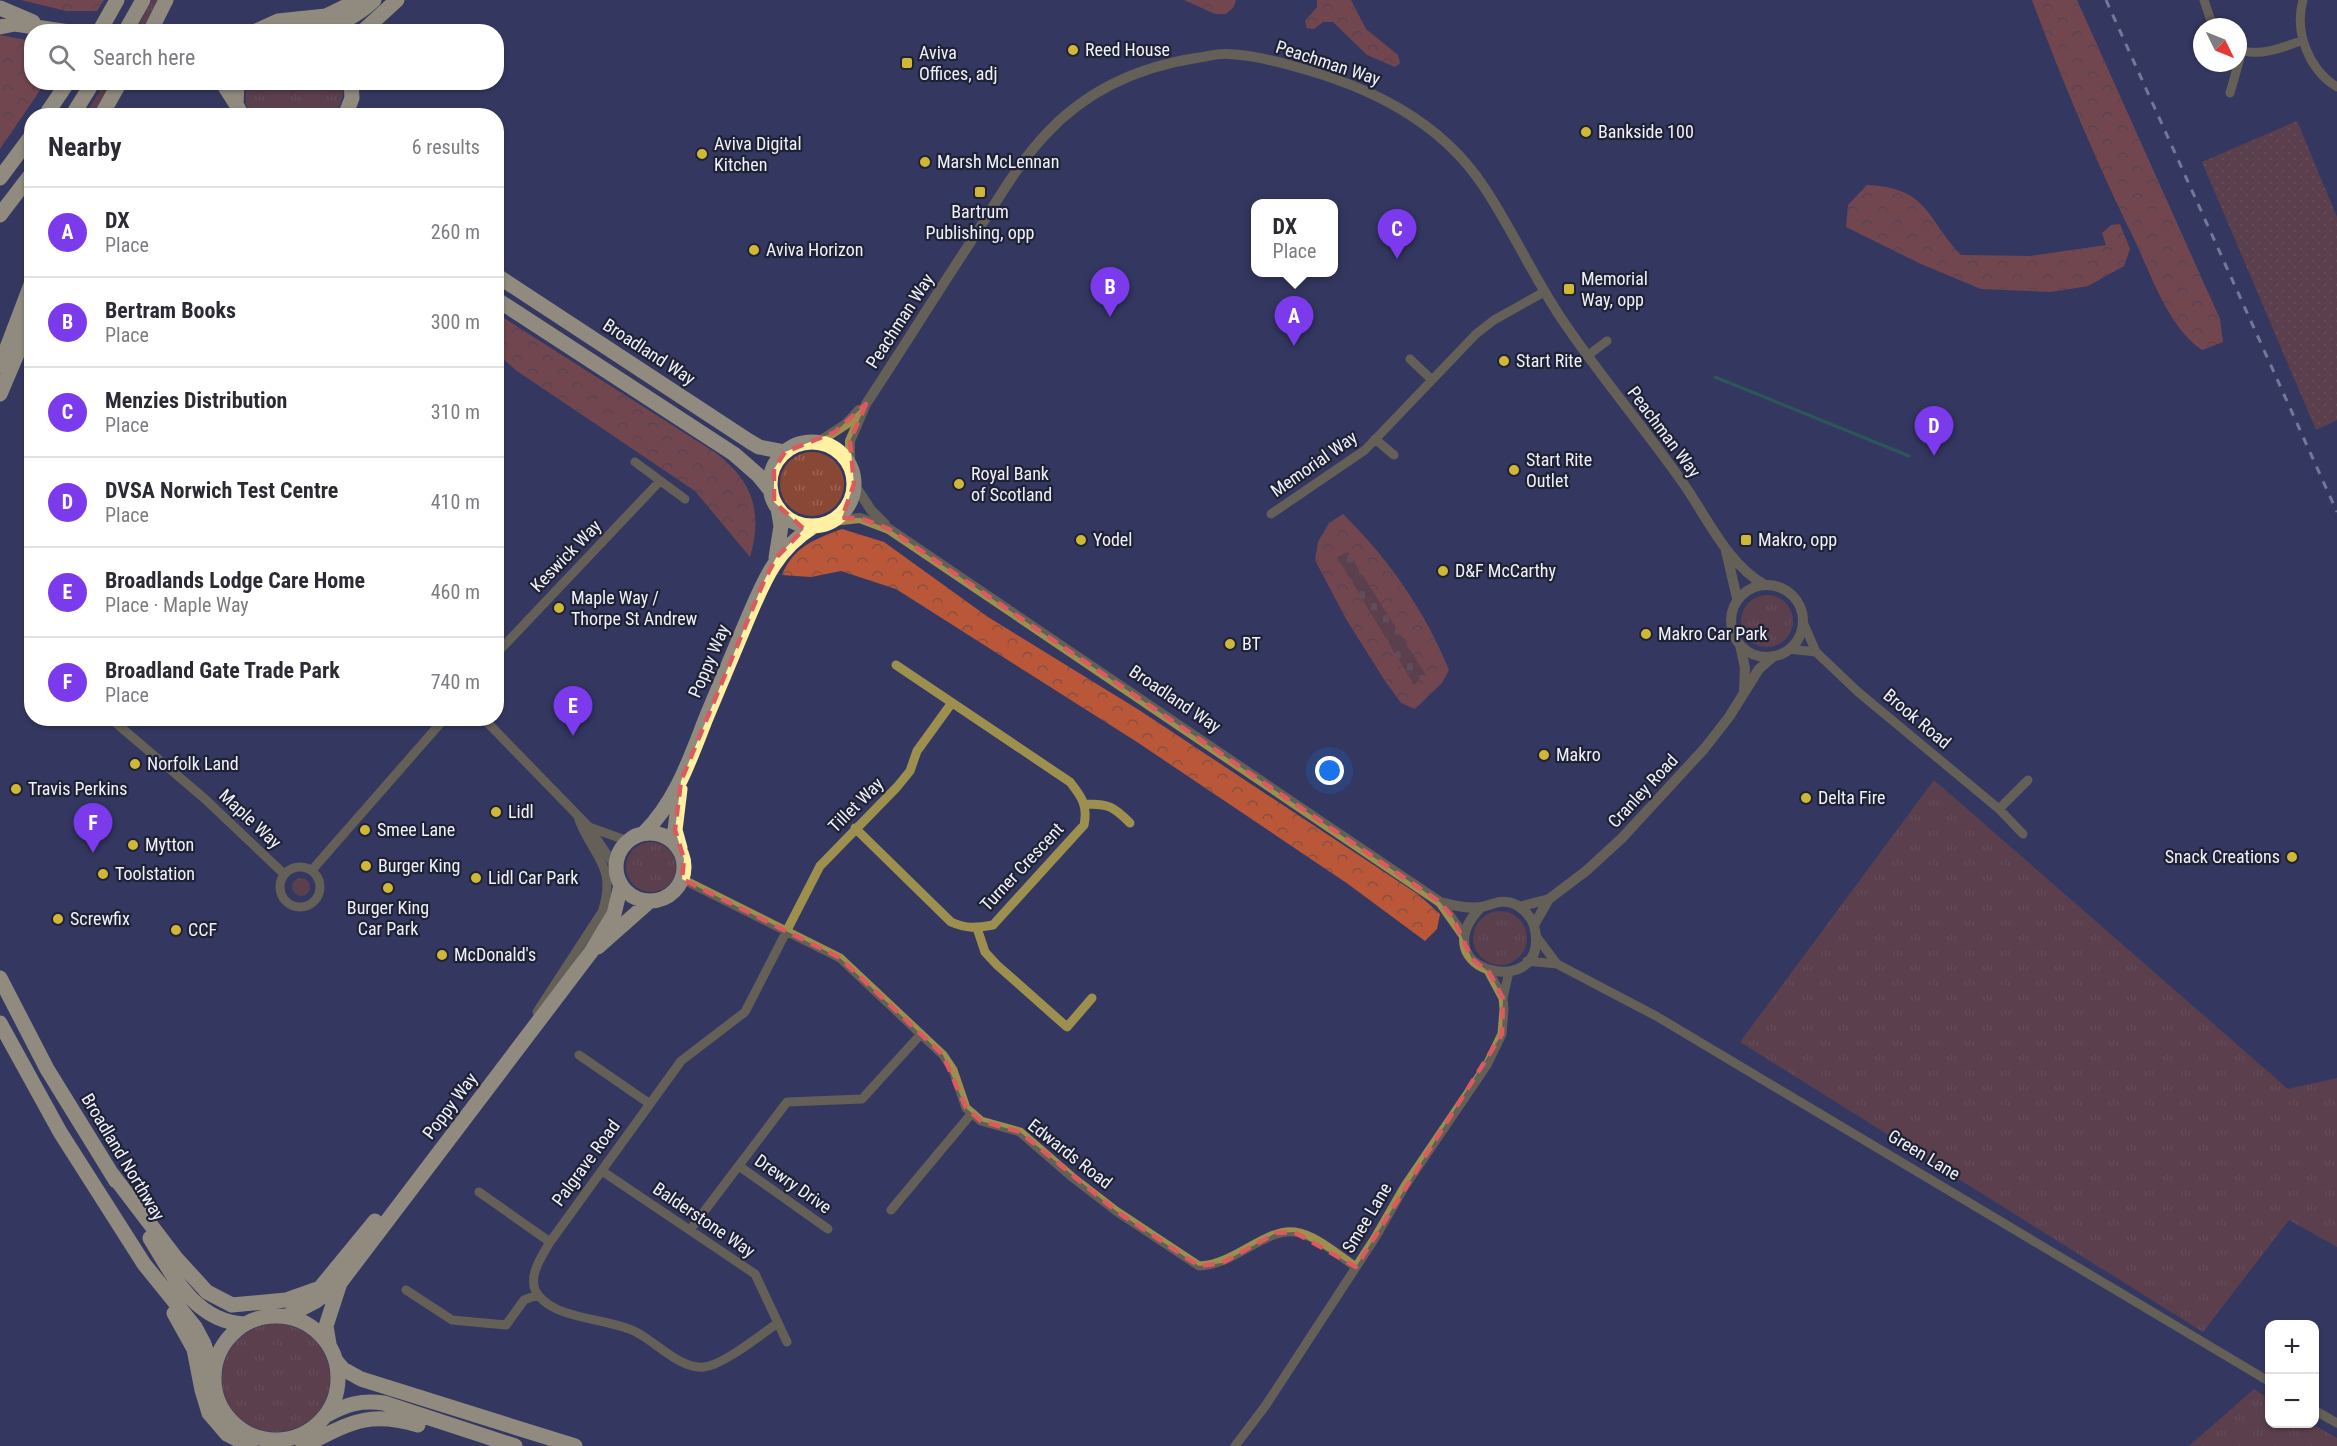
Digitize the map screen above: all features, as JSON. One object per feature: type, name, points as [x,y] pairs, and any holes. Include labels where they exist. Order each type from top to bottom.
[{"type":"highway","points":[[104,24],[117,0]]},
{"type":"highway","points":[[130,24],[143,0]]},
{"type":"highway","points":[[154,24],[166,0]]},
{"type":"highway","points":[[271,24],[278,21],[327,16],[359,0]]},
{"type":"highway","points":[[338,24],[374,0]]},
{"type":"highway","points":[[371,24],[397,0]]},
{"type":"highway","points":[[0,8],[36,24]]},
{"type":"highway","points":[[0,20],[8,26],[24,26]]},
{"type":"highway","points":[[50,108],[63,90]]},
{"type":"highway","points":[[77,108],[88,90]]},
{"type":"highway","points":[[106,108],[116,90]]},
{"type":"highway","points":[[227,90],[238,108]]},
{"type":"highway","points":[[238,90],[239,108]]},
{"type":"highway","points":[[347,108],[351,90]]},
{"type":"highway","points":[[351,90],[353,108]]},
{"type":"highway","points":[[0,178],[24,146]]},
{"type":"highway","points":[[0,215],[24,184]]},
{"type":"highway","name":"Broadland Way","points":[[504,280],[749,441],[759,447],[785,452]]},
{"type":"highway","points":[[0,366],[24,303]]},
{"type":"highway","points":[[504,304],[734,454],[758,475],[771,491],[778,507],[792,521],[814,526],[832,521],[847,507],[852,497],[854,484],[850,465],[836,449],[817,443],[800,444],[785,452],[774,469],[771,491]]},
{"type":"highway","points":[[0,394],[24,332]]},
{"type":"highway","name":"Poppy Way","points":[[644,833],[662,815],[681,781],[776,558],[782,526],[778,507]]},
{"type":"highway","name":"Poppy Way","points":[[776,558],[797,537],[814,526]]},
{"type":"highway","name":"Poppy Way","points":[[680,849],[675,830],[681,781]]},
{"type":"highway","points":[[644,833],[665,836],[680,849],[685,869],[682,879],[670,896],[650,901],[638,899],[621,885],[616,868],[617,857],[628,841],[644,833]]},
{"type":"highway","name":"Poppy Way","points":[[286,1316],[316,1301],[340,1283],[591,952],[614,914],[621,885]]},
{"type":"highway","name":"Poppy Way","points":[[591,952],[650,901]]},
{"type":"highway","name":"Broadland Northway","points":[[0,978],[46,1069],[164,1261],[192,1299],[208,1314],[219,1320],[244,1324]]},
{"type":"highway","name":"Broadland Northway","points":[[0,1023],[60,1132],[144,1264],[195,1327],[214,1374]]},
{"type":"highway","points":[[112,1174],[176,1258],[207,1292],[232,1305],[267,1303],[307,1295],[320,1288],[412,1174],[453,1135]]},
{"type":"highway","points":[[144,1264],[194,1349],[209,1413],[227,1434],[250,1446]]},
{"type":"highway","name":"Poppy Way","points":[[330,1346],[327,1326],[340,1283]]},
{"type":"highway","points":[[515,1446],[384,1403],[366,1401],[346,1404],[325,1416],[310,1430],[292,1438],[273,1440],[254,1436],[237,1426],[223,1412],[216,1394],[214,1374],[218,1354],[229,1337],[244,1324],[272,1316],[286,1316],[311,1327],[330,1346],[336,1361],[343,1369],[361,1379],[576,1446]]},
{"type":"highway","points":[[325,1416],[337,1390],[336,1361]]},
{"type":"highway","points":[[303,1446],[357,1420],[394,1418],[488,1446]]},
{"type":"street","points":[[2204,0],[2210,18]]},
{"type":"street","points":[[2303,0],[2303,40],[2312,64],[2323,78],[2337,87]]},
{"type":"street","points":[[2247,51],[2256,52],[2284,47],[2303,40]]},
{"type":"street","name":"Peachman Way","points":[[850,465],[850,441],[866,404],[1000,197],[1044,135],[1076,106],[1114,82],[1148,68],[1226,53],[1271,60],[1357,87],[1407,111],[1437,134],[1467,164],[1500,213],[1544,292],[1587,356],[1681,481],[1722,542],[1749,574],[1765,585],[1788,592],[1797,602],[1803,622]]},
{"type":"street","points":[[2230,93],[2235,72]]},
{"type":"street","name":"Memorial Way","points":[[1271,514],[1350,462],[1476,334],[1494,320],[1544,292]]},
{"type":"street","points":[[1587,356],[1607,341]]},
{"type":"street","points":[[1410,359],[1432,380]]},
{"type":"street","name":"Peachman Way","points":[[817,443],[846,424],[866,404]]},
{"type":"street","name":"Memorial Way","points":[[1375,439],[1394,455]]},
{"type":"street","points":[[635,462],[685,499]]},
{"type":"street","name":"Keswick Way","points":[[504,646],[660,481]]},
{"type":"street","name":"Broadland Way","points":[[854,484],[871,510],[889,529],[1440,902],[1460,907],[1481,907],[1497,902],[1519,907]]},
{"type":"street","name":"Broadland Way","points":[[832,521],[860,518],[889,529]]},
{"type":"street","name":"Peachman Way","points":[[1722,542],[1731,564],[1737,598],[1731,623],[1740,645]]},
{"type":"street","points":[[1737,598],[1750,589],[1765,585]]},
{"type":"street","points":[[1789,650],[1798,637],[1803,622]]},
{"type":"street","name":"Brook Road","points":[[1803,622],[1816,652],[1857,691],[1999,809],[2023,834]]},
{"type":"street","points":[[1740,645],[1761,656],[1774,656],[1789,650],[1816,652]]},
{"type":"street","points":[[1740,645],[1745,668],[1744,690]]},
{"type":"street","name":"Cranley Road","points":[[1519,907],[1549,899],[1586,871],[1622,838],[1714,737],[1759,669],[1774,656]]},
{"type":"street","points":[[896,665],[1070,782],[1085,804],[1106,804],[1116,809],[1130,824]]},
{"type":"street","name":"Tillet Way","points":[[786,930],[820,866],[909,771],[917,751],[951,704]]},
{"type":"street","name":"Maple Way","points":[[119,726],[205,800],[284,874]]},
{"type":"street","points":[[312,870],[438,726]]},
{"type":"street","points":[[491,726],[589,827],[616,868]]},
{"type":"street","points":[[1999,809],[2028,780]]},
{"type":"street","name":"Turner Crescent","points":[[855,828],[951,922],[965,928],[977,928],[993,925],[1084,825],[1087,810],[1085,804]]},
{"type":"street","points":[[511,1059],[548,994],[603,912],[607,898],[608,880],[603,864],[583,833],[578,817]]},
{"type":"street","points":[[589,827],[628,841]]},
{"type":"street","points":[[297,867],[312,870],[319,878],[320,894],[313,903],[300,908],[293,906],[283,898],[280,886],[284,874],[297,867]]},
{"type":"street","points":[[682,879],[840,958],[943,1055],[953,1070],[966,1108],[972,1113],[891,1210]]},
{"type":"street","name":"Cranley Road","points":[[1535,930],[1549,899]]},
{"type":"street","name":"Broadland Way","points":[[1440,902],[1464,936],[1466,948],[1472,959],[1490,972]]},
{"type":"street","points":[[1464,936],[1469,919],[1481,907]]},
{"type":"street","points":[[1490,972],[1509,972],[1527,961],[1535,947],[1535,930],[1519,907]]},
{"type":"street","points":[[977,928],[985,952],[1067,1027],[1092,998]]},
{"type":"street","name":"Palgrave Road","points":[[537,1295],[533,1281],[537,1263],[550,1242],[681,1061],[744,1012],[786,930]]},
{"type":"street","name":"Green Lane","points":[[1535,930],[1557,963]]},
{"type":"street","name":"Green Lane","points":[[1527,961],[1557,963],[1656,1016],[2265,1379]]},
{"type":"street","name":"Smee Lane","points":[[1490,972],[1503,998]]},
{"type":"street","name":"Smee Lane","points":[[1235,1446],[1266,1405],[1356,1268],[1405,1186],[1487,1065],[1503,1034],[1503,998],[1509,972]]},
{"type":"street","name":"Drewry Drive","points":[[690,1230],[787,1102],[862,1099],[921,1034]]},
{"type":"street","points":[[579,1055],[650,1104]]},
{"type":"street","name":"Edwards Road","points":[[972,1113],[981,1121],[1020,1132],[1098,1198],[1198,1266],[1222,1263],[1276,1233],[1294,1232],[1308,1236],[1356,1268]]},
{"type":"street","name":"Drewry Drive","points":[[739,1166],[828,1229]]},
{"type":"street","name":"Balderstone Way","points":[[602,1170],[755,1274],[787,1342]]},
{"type":"street","points":[[479,1192],[550,1242]]},
{"type":"street","points":[[406,1290],[452,1320],[506,1325],[524,1300],[537,1295],[563,1312],[635,1331],[691,1366],[705,1367],[719,1361],[778,1323]]},
{"type":"street","points":[[2319,1413],[2337,1423]]},
{"type":"highlighted area","points":[[866,404],[850,441],[854,484],[842,518],[860,518],[889,529],[1440,902],[1453,918],[1472,959],[1489,972],[1503,998],[1502,1034],[1356,1267],[1294,1232],[1276,1233],[1222,1263],[1199,1266],[1116,1211],[1020,1132],[981,1121],[966,1108],[943,1055],[840,958],[682,879],[684,859],[675,830],[681,781],[764,581],[776,558],[804,529],[774,502],[774,469],[785,452],[835,432]]},
{"type":"green space","points":[[21,0],[104,0],[97,11],[66,11]]},
{"type":"green space","points":[[152,0],[159,0],[146,24],[139,24]]},
{"type":"green space","points":[[1184,0],[1236,0],[1234,7],[1226,14],[1215,14]]},
{"type":"green space","points":[[1317,0],[1351,0],[1366,29],[1398,55],[1400,63],[1395,67],[1367,55],[1333,22],[1323,22],[1314,29],[1307,28],[1305,21],[1317,7]]},
{"type":"green space","points":[[2032,0],[2077,0],[2220,319],[2223,342],[2202,350],[2180,329],[2163,302],[2094,153]]},
{"type":"green space","points":[[0,35],[24,40],[24,90],[40,90],[28,108],[24,108],[24,114],[0,149]]},
{"type":"green space","points":[[101,90],[108,90],[98,108],[89,108]]},
{"type":"green space","points":[[245,90],[343,90],[338,108],[248,108]]},
{"type":"green space","points":[[2297,121],[2337,217],[2337,420],[2316,430],[2202,162]]},
{"type":"green space","points":[[1867,185],[1887,187],[1915,199],[1924,207],[1961,255],[2030,256],[2106,245],[2102,233],[2111,225],[2120,224],[2130,249],[2124,266],[2088,286],[2051,292],[1981,289],[1921,264],[1846,227],[1848,205]]},
{"type":"green space","points":[[504,318],[716,453],[739,475],[752,499],[755,526],[750,557],[695,491],[504,360]]},
{"type":"green space","points":[[812,452],[830,458],[838,466],[844,484],[838,502],[830,510],[812,516],[794,510],[786,502],[780,484],[786,466],[794,458]]},
{"type":"green space","points":[[1343,514],[1375,548],[1404,586],[1429,627],[1449,670],[1442,683],[1415,709],[1401,703],[1385,681],[1346,619],[1315,560],[1318,542],[1329,523]]},
{"type":"green space","points":[[842,529],[884,542],[988,617],[1139,710],[1419,895],[1440,914],[1437,929],[1425,941],[1348,884],[1137,742],[896,589],[841,571],[811,577],[782,575],[792,557],[806,545]]},
{"type":"green space","points":[[1348,552],[1426,675],[1414,685],[1337,557]]},
{"type":"green space","points":[[1762,595],[1772,595],[1786,602],[1793,621],[1786,640],[1772,647],[1762,647],[1752,643],[1745,636],[1741,626],[1741,616],[1745,606],[1752,599]]},
{"type":"green space","points":[[1934,780],[2288,1089],[2337,1078],[2337,1247],[2289,1220],[2203,1332],[1740,1042]]},
{"type":"green space","points":[[646,842],[656,842],[669,849],[676,862],[676,872],[669,885],[656,892],[646,892],[637,888],[630,881],[626,872],[626,862],[630,853],[637,846]]},
{"type":"green space","points":[[301,878],[307,881],[310,887],[307,893],[301,896],[295,893],[292,887],[295,881]]},
{"type":"green space","points":[[1495,911],[1505,911],[1515,915],[1523,923],[1527,938],[1523,953],[1515,961],[1505,965],[1495,965],[1485,961],[1477,953],[1473,943],[1473,933],[1477,923],[1485,915]]},
{"type":"green space","points":[[276,1324],[297,1329],[314,1340],[325,1357],[330,1378],[325,1399],[314,1416],[297,1427],[276,1432],[255,1427],[238,1416],[227,1399],[222,1378],[227,1357],[238,1340],[255,1329]]},
{"type":"green space","points":[[2254,1389],[2265,1396],[2265,1428],[2319,1428],[2337,1438],[2337,1446],[2189,1446]]},
{"type":"waterway","points":[[1715,377],[1909,456]]},
{"type":"railway","points":[[2106,0],[2337,512]]},
{"type":"place","name":"Reed House","points":[[1073,50]]},
{"type":"place","name":"Aviva Offices, adj","points":[[907,63]]},
{"type":"place","name":"Bankside 100","points":[[1586,132]]},
{"type":"place","name":"Aviva Digital Kitchen","points":[[702,154]]},
{"type":"place","name":"Marsh McLennan","points":[[925,162]]},
{"type":"place","name":"Bartrum Publishing, opp","points":[[980,192]]},
{"type":"place","name":"Aviva Horizon","points":[[754,250]]},
{"type":"place","name":"Menzies Distribution","points":[[1397,259]]},
{"type":"place","name":"Memorial Way, opp","points":[[1569,289]]},
{"type":"place","name":"Bertram Books","points":[[1110,317]]},
{"type":"place","name":"DX","points":[[1294,346]]},
{"type":"place","name":"Start Rite","points":[[1504,361]]},
{"type":"place","name":"DVSA Norwich Test Centre","points":[[1934,456]]},
{"type":"place","name":"Start Rite Outlet","points":[[1514,470]]},
{"type":"place","name":"Royal Bank of Scotland","points":[[959,484]]},
{"type":"place","name":"Yodel","points":[[1081,540]]},
{"type":"place","name":"Makro, opp","points":[[1746,540]]},
{"type":"place","name":"D&F McCarthy","points":[[1443,571]]},
{"type":"place","name":"Maple Way / Thorpe St Andrew","points":[[559,608]]},
{"type":"place","name":"Makro Car Park","points":[[1646,634]]},
{"type":"place","name":"BT","points":[[1230,644]]},
{"type":"place","name":"Broadlands Lodge Care Home","points":[[573,736]]},
{"type":"place","name":"Makro","points":[[1544,755]]},
{"type":"place","name":"Norfolk Land","points":[[135,764]]},
{"type":"place","name":"Travis Perkins","points":[[16,789]]},
{"type":"place","name":"Delta Fire","points":[[1806,798]]},
{"type":"place","name":"Lidl","points":[[496,812]]},
{"type":"place","name":"Smee Lane","points":[[365,830]]},
{"type":"place","name":"Mytton","points":[[133,845]]},
{"type":"place","name":"Broadland Gate Trade Park","points":[[93,853]]},
{"type":"place","name":"Snack Creations","points":[[2292,857]]},
{"type":"place","name":"Burger King","points":[[366,866]]},
{"type":"place","name":"Toolstation","points":[[103,874]]},
{"type":"place","name":"Lidl Car Park","points":[[476,878]]},
{"type":"place","name":"Burger King Car Park","points":[[388,888]]},
{"type":"place","name":"Screwfix","points":[[58,919]]},
{"type":"place","name":"CCF","points":[[176,930]]},
{"type":"place","name":"McDonald's","points":[[442,955]]}]
